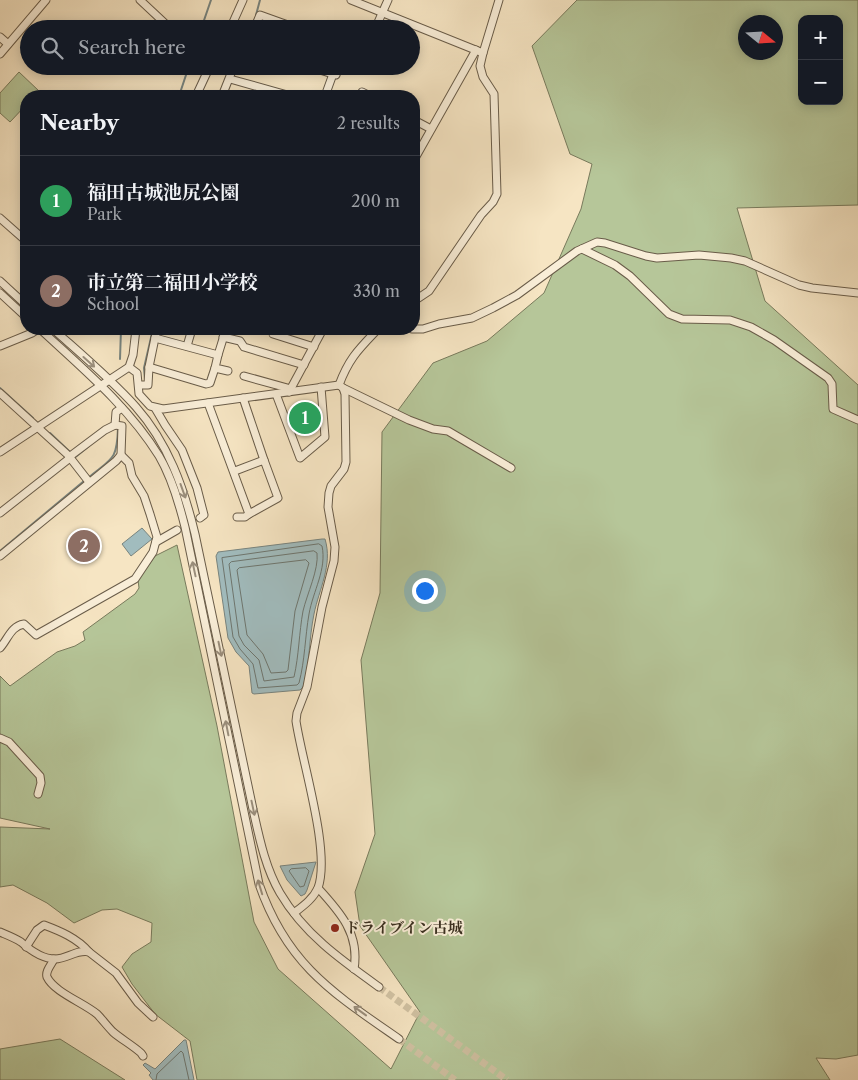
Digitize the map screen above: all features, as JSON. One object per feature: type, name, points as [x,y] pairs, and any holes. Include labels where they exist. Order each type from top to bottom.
[{"type":"street","points":[[29,20],[46,0]]},
{"type":"street","points":[[140,0],[161,20]]},
{"type":"street","points":[[234,20],[243,0]]},
{"type":"street","points":[[351,0],[400,20]]},
{"type":"street","points":[[420,149],[479,51],[499,0]]},
{"type":"street","points":[[379,20],[385,1]]},
{"type":"street","points":[[258,20],[260,16],[272,20]]},
{"type":"street","points":[[420,28],[479,51]]},
{"type":"street","points":[[0,54],[20,30]]},
{"type":"street","points":[[0,37],[8,44]]},
{"type":"street","points":[[420,297],[429,291],[481,215],[493,202],[496,194],[494,94],[483,77],[479,51]]},
{"type":"street","points":[[199,90],[206,75]]},
{"type":"street","points":[[225,90],[231,75]]},
{"type":"street","points":[[327,90],[333,75]]},
{"type":"street","points":[[230,79],[270,90]]},
{"type":"street","points":[[420,123],[431,129]]},
{"type":"street","points":[[0,218],[20,236]]},
{"type":"street","points":[[420,329],[472,318],[493,308],[517,295],[564,260],[596,242],[657,258],[699,255],[731,258],[799,285],[858,293]]},
{"type":"street","points":[[582,249],[615,265],[630,276],[669,314],[682,319],[730,320],[751,327],[774,340],[828,378],[832,384],[833,409],[858,420]]},
{"type":"street","points":[[0,281],[20,299]]},
{"type":"street","points":[[0,293],[20,311]]},
{"type":"street","points":[[0,346],[27,335]]},
{"type":"street","points":[[46,335],[122,408],[159,458],[178,502],[195,573],[259,884],[280,932],[305,966],[320,980],[357,1010],[399,1039]]},
{"type":"street","points":[[60,335],[136,407],[150,426],[173,465],[183,491],[197,543],[263,852],[280,893],[294,913],[321,943],[379,987]]},
{"type":"street","points":[[0,452],[129,367],[135,335]]},
{"type":"street","points":[[143,385],[148,386],[149,367],[156,335]]},
{"type":"street","points":[[187,346],[190,335]]},
{"type":"street","points":[[149,367],[206,384],[210,383],[223,335]]},
{"type":"street","points":[[228,335],[240,341],[244,347],[304,365]]},
{"type":"street","points":[[276,335],[314,347]]},
{"type":"street","points":[[290,390],[320,335]]},
{"type":"street","points":[[294,913],[313,897],[318,888],[321,864],[296,721],[297,713],[307,687],[322,607],[334,561],[335,547],[328,507],[331,486],[344,469],[346,462],[341,387],[346,366],[372,335]]},
{"type":"street","points":[[155,338],[218,355]]},
{"type":"street","points":[[129,367],[138,374],[143,385],[139,394],[150,406],[163,409],[276,394],[290,390],[341,387],[409,420],[432,429],[448,431],[512,468]]},
{"type":"street","points":[[215,368],[228,371]]},
{"type":"street","points":[[244,376],[290,390]]},
{"type":"street","points":[[276,394],[300,458],[325,437],[321,387]]},
{"type":"street","points":[[0,393],[71,458],[87,480]]},
{"type":"street","points":[[237,517],[245,517],[278,498],[243,398]]},
{"type":"street","points":[[208,403],[235,471],[249,514]]},
{"type":"street","points":[[117,425],[116,412],[122,408]]},
{"type":"street","points":[[155,408],[182,450],[204,516],[200,518]]},
{"type":"street","points":[[0,513],[105,430],[117,425],[122,426],[120,455],[87,480],[0,556]]},
{"type":"street","points":[[0,648],[13,629],[19,625],[24,624],[36,635],[135,578],[153,552],[157,537],[144,496],[132,476],[129,463],[120,455]]},
{"type":"street","points":[[235,471],[264,460]]},
{"type":"street","points":[[156,542],[177,530]]},
{"type":"street","points":[[0,738],[9,742],[40,776],[41,783],[38,794]]},
{"type":"street","points":[[318,888],[341,914],[350,932],[355,950],[354,969]]},
{"type":"street","points":[[26,947],[37,930],[44,925],[64,933],[83,945],[116,973],[138,1003],[153,1017]]},
{"type":"street","points":[[0,932],[49,958],[64,958],[83,950],[89,952]]},
{"type":"street","points":[[54,959],[47,972],[47,976],[55,986],[97,1015],[112,1031],[143,1056]]},
{"type":"green space","points":[[577,0],[858,0],[858,205],[737,208],[765,301],[858,385],[858,1055],[836,1059],[816,1058],[830,1080],[197,1080],[190,1041],[155,1014],[132,984],[122,967],[132,954],[151,942],[152,923],[117,909],[102,910],[74,923],[47,903],[13,885],[0,887],[0,827],[50,829],[0,818],[0,676],[10,686],[57,652],[75,646],[85,640],[83,632],[135,594],[139,588],[138,580],[155,556],[177,545],[217,726],[254,922],[278,969],[391,1069],[420,1012],[360,926],[355,892],[375,834],[361,660],[380,593],[382,432],[433,363],[487,341],[544,293],[581,209],[592,164],[570,154],[532,46]]},
{"type":"green space","points":[[19,72],[38,90],[20,90],[20,111],[10,122],[0,113],[0,93]]},
{"type":"green space","points":[[310,408],[310,426],[304,426],[298,409]]},
{"type":"green space","points":[[60,1039],[125,1080],[0,1080],[0,1049]]},
{"type":"water","points":[[142,528],[152,539],[131,556],[122,544]]},
{"type":"water","points":[[325,539],[327,549],[326,568],[314,614],[303,687],[300,690],[254,694],[252,693],[249,666],[236,652],[228,638],[216,556],[218,552]]},
{"type":"water","points":[[316,862],[307,890],[301,896],[287,880],[280,866]]},
{"type":"water","points":[[186,1040],[194,1080],[153,1080],[149,1075],[151,1073],[143,1065],[145,1063],[155,1069]]},
{"type":"waterway","points":[[204,20],[211,0]]},
{"type":"waterway","points":[[256,15],[260,0]]},
{"type":"waterway","points":[[181,90],[186,75]]},
{"type":"waterway","points":[[120,359],[121,335]]},
{"type":"waterway","points":[[145,380],[144,368],[152,335]]},
{"type":"waterway","points":[[0,388],[33,418]]},
{"type":"waterway","points":[[88,478],[112,458],[116,447],[118,428]]},
{"type":"waterway","points":[[50,433],[70,452]]},
{"type":"waterway","points":[[73,459],[89,446]]},
{"type":"waterway","points":[[0,551],[84,481]]},
{"type":"tunnel","points":[[379,987],[507,1080]]},
{"type":"tunnel","points":[[399,1039],[455,1080]]},
{"type":"place","name":"福田古城池尻公園","points":[[305,418]]},
{"type":"place","name":"市立第二福田小学校","points":[[84,546]]},
{"type":"place","name":"ドライブイン古城","points":[[335,928]]}]
